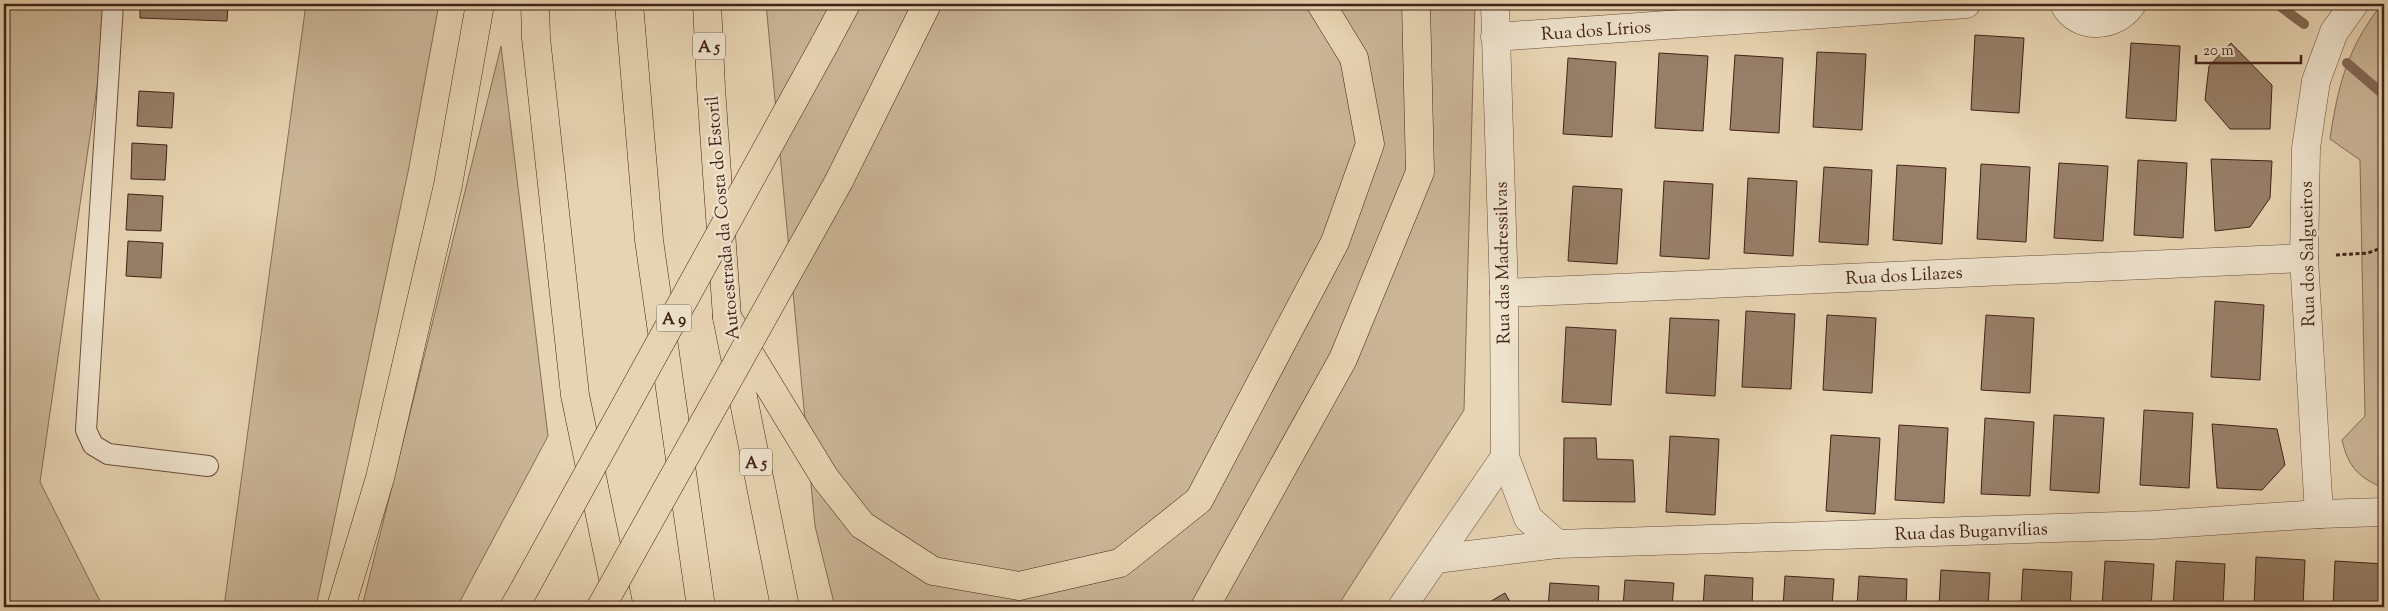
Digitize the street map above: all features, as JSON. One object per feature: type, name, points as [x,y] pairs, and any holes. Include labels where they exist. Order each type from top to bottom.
[{"type":"highway","points":[[342,607],[380,478],[448,185],[480,4]]},
{"type":"highway","points":[[535,4],[537,48],[575,395],[619,607]]},
{"type":"highway","points":[[629,4],[649,240],[701,607]]},
{"type":"highway","name":"Autoestrada da Costa do Estoril","points":[[707,4],[727,317],[785,607]]},
{"type":"highway","name":"A 9","points":[[519,599],[846,4]]},
{"type":"highway","points":[[601,607],[839,181],[927,4]]},
{"type":"highway","points":[[907,43],[946,4]]},
{"type":"highway","points":[[727,317],[826,478],[862,524],[934,572],[1019,586],[1120,563],[1198,500],[1338,233],[1370,144],[1354,58],[1321,4]]},
{"type":"highway","points":[[1205,607],[1343,359],[1420,172],[1416,4]]},
{"type":"street","name":"Rua das Madressilvas","points":[[1495,4],[1504,293],[1505,457],[1528,518],[1557,544]]},
{"type":"street","name":"Rua dos Lírios","points":[[1495,37],[1966,4]]},
{"type":"street","points":[[2064,4],[2075,17],[2099,24],[2112,21],[2122,15],[2132,4]]},
{"type":"street","name":"Rua dos Salgueiros","points":[[2319,514],[2304,258],[2306,148],[2316,81],[2334,32],[2354,4]]},
{"type":"street","name":"Rua dos Lilazes","points":[[1504,293],[2304,258]]},
{"type":"street","points":[[1402,607],[1505,457]]},
{"type":"street","name":"Rua das Buganvílias","points":[[1436,559],[1557,544],[2152,525],[2319,514],[2384,512]]},
{"type":"lane","points":[[113,4],[86,430],[93,445],[108,454],[208,466]]},
{"type":"path","points":[[2304,258],[2368,253],[2384,247]]},
{"type":"shaded area","points":[[4,4],[109,4],[40,482],[103,607],[4,607]]},
{"type":"shaded area","points":[[306,4],[439,4],[408,172],[316,607],[224,607]]},
{"type":"shaded area","points":[[766,4],[1475,4],[1464,410],[1337,607],[835,607],[815,526]]},
{"type":"shaded area","points":[[2384,4],[2384,488],[2361,476],[2351,464],[2342,440],[2365,416],[2360,160],[2330,139],[2338,94],[2352,52],[2367,25]]},
{"type":"shaded area","points":[[501,46],[548,436],[457,607],[362,607]]},
{"type":"building","points":[[140,4],[228,4],[227,21],[140,18]]},
{"type":"building","points":[[1975,35],[2024,38],[2019,113],[1971,110]]},
{"type":"building","points":[[2131,43],[2180,46],[2176,121],[2126,118]]},
{"type":"building","points":[[2231,43],[2272,85],[2270,129],[2230,129],[2205,100],[2209,66]]},
{"type":"building","points":[[1817,52],[1866,54],[1862,130],[1813,127]]},
{"type":"building","points":[[1659,53],[1708,56],[1703,131],[1655,128]]},
{"type":"building","points":[[1735,55],[1783,58],[1779,133],[1730,130]]},
{"type":"building","points":[[1568,58],[1616,62],[1612,137],[1563,134]]},
{"type":"building","points":[[139,91],[174,93],[172,128],[137,126]]},
{"type":"building","points":[[132,143],[167,145],[165,180],[131,179]]},
{"type":"building","points":[[2211,159],[2272,161],[2270,198],[2250,227],[2215,231]]},
{"type":"building","points":[[2138,160],[2187,163],[2183,238],[2134,235]]},
{"type":"building","points":[[2059,163],[2108,166],[2103,241],[2054,238]]},
{"type":"building","points":[[1981,164],[2030,167],[2026,242],[1977,239]]},
{"type":"building","points":[[1897,165],[1946,168],[1942,244],[1893,240]]},
{"type":"building","points":[[1824,167],[1872,170],[1868,245],[1819,242]]},
{"type":"building","points":[[1748,178],[1797,181],[1793,256],[1744,253]]},
{"type":"building","points":[[1664,181],[1713,184],[1709,259],[1660,256]]},
{"type":"building","points":[[1573,186],[1622,189],[1617,264],[1568,261]]},
{"type":"building","points":[[128,194],[163,196],[161,231],[126,230]]},
{"type":"building","points":[[128,241],[163,243],[161,278],[126,276]]},
{"type":"building","points":[[2215,301],[2264,305],[2260,380],[2211,377]]},
{"type":"building","points":[[1746,311],[1795,314],[1791,389],[1742,387]]},
{"type":"building","points":[[1827,315],[1876,318],[1872,393],[1823,390]]},
{"type":"building","points":[[1986,315],[2034,318],[2030,393],[1981,390]]},
{"type":"building","points":[[1670,318],[1719,320],[1715,396],[1666,393]]},
{"type":"building","points":[[1566,327],[1616,330],[1611,405],[1562,402]]},
{"type":"building","points":[[2144,410],[2193,413],[2189,488],[2140,485]]},
{"type":"building","points":[[2054,415],[2104,418],[2099,493],[2050,490]]},
{"type":"building","points":[[1985,418],[2034,422],[2030,496],[1981,494]]},
{"type":"building","points":[[2212,424],[2277,429],[2285,465],[2262,490],[2217,488]]},
{"type":"building","points":[[1899,425],[1948,428],[1944,503],[1895,500]]},
{"type":"building","points":[[1831,435],[1880,438],[1875,514],[1826,511]]},
{"type":"building","points":[[1670,436],[1719,439],[1715,515],[1666,512]]},
{"type":"building","points":[[1564,438],[1596,438],[1597,459],[1633,460],[1635,502],[1563,501]]},
{"type":"building","points":[[2256,557],[2305,560],[2303,607],[2254,607]]},
{"type":"building","points":[[2105,561],[2154,564],[2151,607],[2102,607]]},
{"type":"building","points":[[2176,561],[2225,564],[2223,607],[2173,607]]},
{"type":"building","points":[[2335,561],[2384,564],[2382,607],[2333,607]]},
{"type":"building","points":[[2023,569],[2072,572],[2070,607],[2021,607]]},
{"type":"building","points":[[1941,570],[1990,573],[1988,607],[1939,607]]},
{"type":"building","points":[[1705,575],[1753,578],[1752,607],[1703,607]]},
{"type":"building","points":[[1785,576],[1834,579],[1832,607],[1783,607]]},
{"type":"building","points":[[1859,576],[1907,579],[1906,607],[1857,607]]},
{"type":"building","points":[[1625,580],[1674,583],[1672,607],[1623,607]]},
{"type":"building","points":[[1550,583],[1599,586],[1598,607],[1548,607]]},
{"type":"building","points":[[1505,593],[1513,607],[1481,607]]},
{"type":"waterway","points":[[2277,4],[2304,24]]},
{"type":"waterway","points":[[2347,63],[2384,95]]}]
